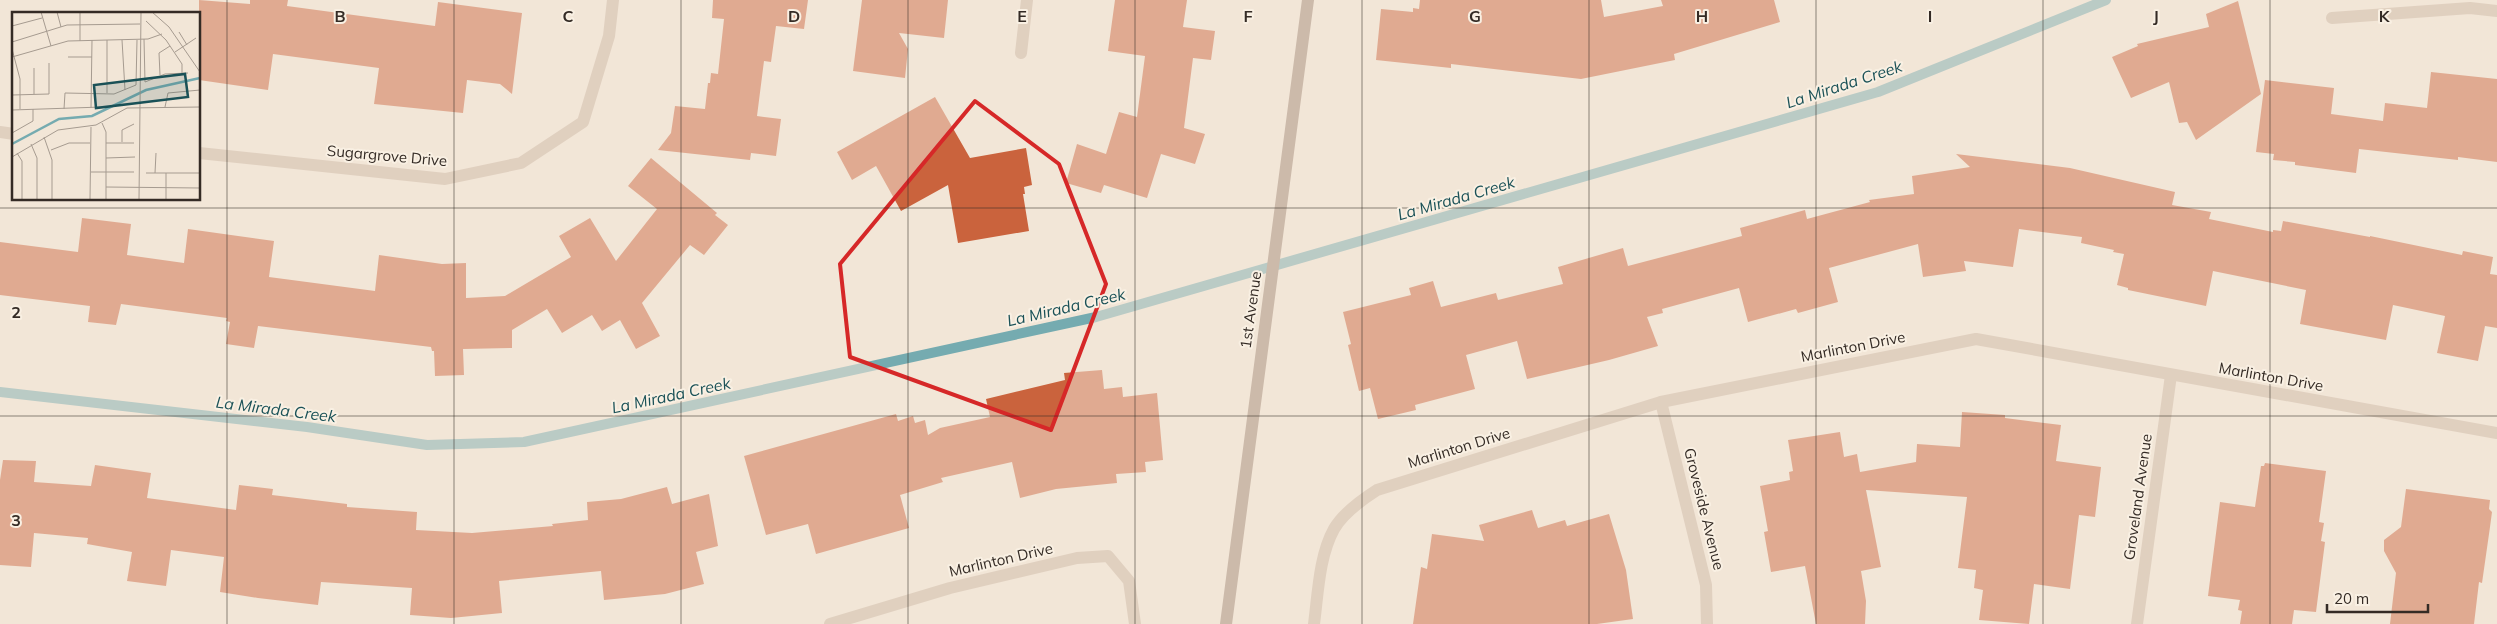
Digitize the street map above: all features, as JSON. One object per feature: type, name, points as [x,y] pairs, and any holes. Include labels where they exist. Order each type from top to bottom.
[{"type":"main road","name":"1st Avenue","points":[[1226,624],[1308,0]]},
{"type":"street","name":"Sugargrove Drive","points":[[200,153],[445,179],[521,163],[583,122],[609,36],[613,0]]},
{"type":"street","points":[[1021,53],[1028,0]]},
{"type":"street","points":[[2332,18],[2470,8],[2497,11]]},
{"type":"street","name":"Marlinton Drive","points":[[1314,624],[1322,563],[1334,528],[1362,500],[1378,490],[1660,402],[1976,339],[2497,433]]},
{"type":"street","name":"Groveland Avenue","points":[[2137,624],[2171,375]]},
{"type":"street","name":"Groveside Avenue","points":[[1660,402],[1706,585],[1707,624]]},
{"type":"street","name":"Marlinton Drive","points":[[830,624],[950,588],[1077,558],[1108,556],[1129,582],[1134,624]]},
{"type":"highlighted area","points":[[975,101],[1059,164],[1106,284],[1051,430],[850,357],[840,264]]},
{"type":"building","points":[[199,0],[250,4],[250,0],[288,0],[287,6],[435,26],[438,2],[522,13],[512,94],[500,84],[467,80],[463,113],[374,104],[379,68],[273,54],[268,90],[200,80]]},
{"type":"building","points":[[713,0],[808,0],[804,29],[776,26],[771,62],[764,61],[757,116],[781,119],[776,156],[751,153],[750,160],[658,150],[671,133],[675,106],[705,109],[711,73],[718,74],[724,19],[712,18]]},
{"type":"building","points":[[862,0],[948,0],[944,38],[899,33],[908,49],[905,78],[853,71]]},
{"type":"building","points":[[1115,0],[1187,0],[1183,27],[1215,31],[1211,60],[1193,58],[1184,128],[1205,134],[1195,164],[1161,154],[1147,198],[1104,185],[1101,193],[1066,183],[1077,144],[1106,154],[1119,112],[1137,117],[1145,56],[1108,51]]},
{"type":"building","points":[[1420,0],[1601,0],[1604,17],[1663,6],[1661,0],[1774,0],[1780,22],[1674,54],[1675,60],[1581,79],[1451,64],[1451,68],[1376,60],[1381,9],[1413,12],[1413,8],[1419,9]]},
{"type":"building","points":[[2238,1],[2261,94],[2196,140],[2187,122],[2179,123],[2169,82],[2131,98],[2112,57],[2138,46],[2137,44],[2209,27],[2206,14]]},
{"type":"building","points":[[2431,72],[2497,79],[2497,162],[2458,157],[2458,160],[2359,149],[2356,173],[2295,165],[2295,162],[2273,160],[2274,154],[2256,152],[2265,80],[2334,88],[2331,114],[2383,121],[2385,103],[2427,108]]},
{"type":"building","points":[[935,97],[970,158],[1026,148],[1032,185],[1024,187],[1025,194],[1023,194],[1029,231],[958,243],[948,185],[901,211],[876,166],[852,180],[837,152]]},
{"type":"building","points":[[1956,154],[2070,168],[2175,192],[2172,205],[2211,212],[2209,219],[2273,232],[2273,230],[2281,231],[2283,221],[2462,255],[2463,251],[2493,257],[2490,274],[2497,275],[2497,328],[2485,326],[2478,361],[2437,353],[2445,316],[2393,305],[2386,340],[2300,324],[2306,290],[2213,271],[2206,306],[2128,290],[2128,288],[2117,285],[2124,254],[2081,243],[2082,237],[2019,229],[2013,267],[1964,261],[1966,271],[1923,277],[1918,244],[1829,268],[1838,302],[1798,313],[1796,309],[1748,322],[1739,288],[1662,309],[1663,313],[1647,317],[1658,346],[1609,360],[1527,379],[1517,341],[1466,355],[1475,389],[1415,405],[1416,410],[1378,419],[1370,388],[1359,391],[1348,345],[1351,344],[1343,312],[1411,295],[1409,288],[1433,281],[1441,307],[1496,293],[1498,300],[1563,284],[1558,267],[1623,248],[1628,266],[1742,236],[1740,228],[1805,210],[1807,219],[1870,202],[1869,200],[1914,194],[1912,176],[1970,167]]},
{"type":"building","points":[[651,158],[717,213],[715,215],[728,225],[704,255],[690,245],[642,303],[660,336],[636,349],[620,320],[602,331],[592,315],[562,333],[547,309],[512,330],[512,348],[463,349],[464,375],[435,376],[434,351],[432,351],[431,347],[258,326],[254,348],[226,344],[230,322],[226,321],[227,318],[121,304],[116,325],[88,322],[90,306],[0,295],[0,242],[78,252],[82,218],[131,224],[127,255],[184,263],[188,229],[274,241],[269,277],[375,291],[379,255],[442,264],[466,263],[466,298],[505,296],[571,257],[559,236],[590,218],[616,261],[657,209],[628,186]]},
{"type":"building","points":[[1102,370],[1104,389],[1122,387],[1123,397],[1157,393],[1163,460],[1145,462],[1146,472],[1116,474],[1117,483],[1056,489],[1020,498],[1012,462],[941,478],[943,482],[900,495],[909,528],[816,554],[808,524],[766,535],[744,456],[896,414],[898,421],[913,416],[915,423],[925,420],[928,435],[940,428],[990,417],[986,399],[1065,380],[1064,373]]},
{"type":"building","points":[[1962,412],[2005,415],[2005,418],[2061,425],[2056,461],[2101,467],[2095,517],[2079,515],[2070,589],[2034,584],[2029,624],[1979,620],[1983,590],[1974,588],[1976,570],[1958,568],[1967,497],[1866,490],[1881,567],[1861,571],[1866,601],[1865,624],[1816,624],[1805,566],[1771,572],[1764,532],[1768,531],[1760,486],[1790,480],[1789,472],[1793,471],[1788,440],[1840,432],[1844,457],[1857,454],[1860,472],[1916,462],[1917,444],[1960,447]]},
{"type":"building","points":[[3,460],[36,461],[34,482],[91,486],[95,465],[151,473],[147,498],[236,510],[239,485],[273,489],[272,495],[347,504],[347,507],[417,512],[416,530],[472,533],[553,526],[552,524],[588,520],[587,502],[621,499],[667,487],[672,504],[709,494],[718,546],[696,552],[704,584],[665,594],[604,600],[601,571],[499,581],[502,613],[451,618],[410,615],[412,588],[321,582],[318,605],[258,598],[220,592],[224,557],[171,550],[166,586],[127,581],[132,552],[87,544],[88,538],[34,533],[31,567],[0,565],[0,480]]},
{"type":"building","points":[[2265,463],[2326,471],[2319,522],[2324,523],[2321,541],[2325,542],[2316,612],[2294,610],[2292,624],[2240,624],[2242,611],[2238,610],[2240,600],[2208,596],[2220,502],[2255,507],[2261,466],[2264,466]]},
{"type":"building","points":[[2406,489],[2490,500],[2489,509],[2492,512],[2482,583],[2479,582],[2474,624],[2390,624],[2396,573],[2384,551],[2384,540],[2401,527]]},
{"type":"building","points":[[1532,510],[1538,528],[1565,520],[1567,526],[1609,514],[1626,570],[1633,619],[1597,624],[1413,624],[1421,567],[1427,569],[1432,534],[1484,541],[1479,525]]},
{"type":"waterway","name":"La Mirada Creek","points":[[0,392],[307,427],[427,445],[524,442],[1096,317],[1878,92],[2106,0]]}]
